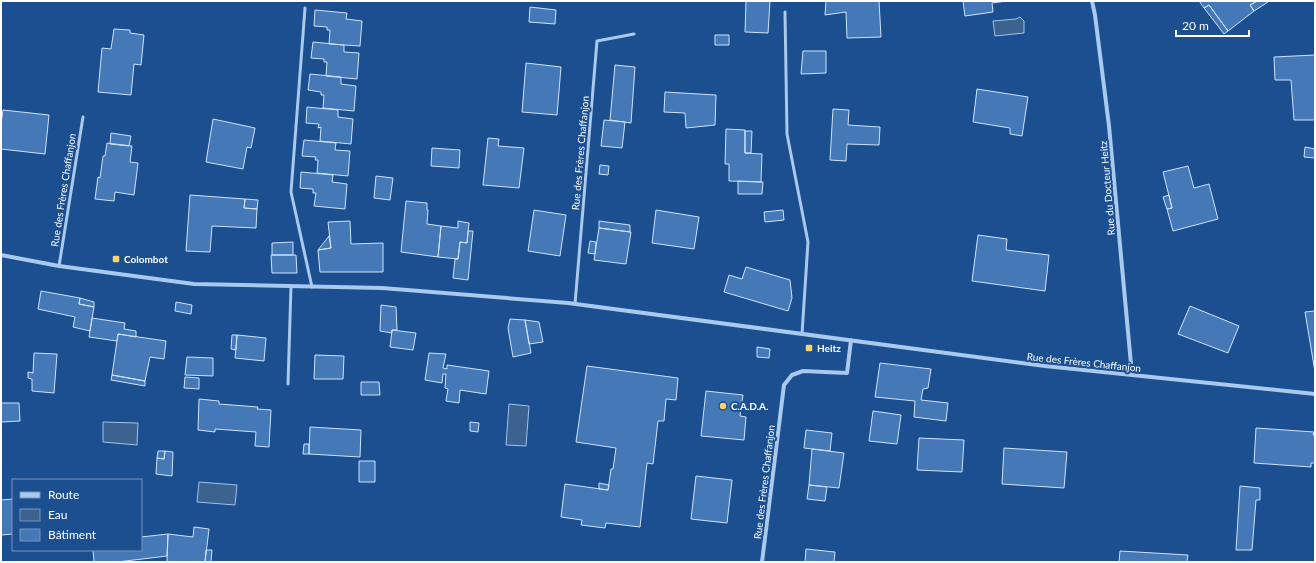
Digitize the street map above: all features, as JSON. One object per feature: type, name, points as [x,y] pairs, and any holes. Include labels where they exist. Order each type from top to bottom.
[{"type":"street","name":"Rue du Docteur Heitz","points":[[1092,1],[1109,126],[1132,375]]},
{"type":"street","name":"Rue des Frères Chaffanjon","points":[[1,255],[59,266],[194,284],[382,288],[575,304],[1045,366],[1315,394]]},
{"type":"street","name":"Rue des Frères Chaffanjon","points":[[762,562],[784,385],[792,375],[803,371],[847,373],[851,340]]},
{"type":"lane","points":[[305,8],[291,192],[312,287]]},
{"type":"lane","points":[[785,12],[787,134],[808,242],[802,334]]},
{"type":"lane","name":"Rue des Frères Chaffanjon","points":[[575,304],[597,41],[634,34]]},
{"type":"lane","name":"Rue des Frères Chaffanjon","points":[[59,266],[83,117]]},
{"type":"lane","points":[[288,384],[291,286]]},
{"type":"water","points":[[1020,17],[1024,21],[1024,33],[995,36],[993,21],[1016,19]]},
{"type":"water","points":[[509,404],[529,406],[526,446],[506,445]]},
{"type":"water","points":[[103,422],[138,423],[137,445],[103,442]]},
{"type":"water","points":[[199,482],[237,485],[235,505],[197,502]]},
{"type":"building","points":[[746,1],[770,1],[768,33],[745,32]]},
{"type":"building","points":[[826,1],[879,1],[881,37],[847,38],[846,12],[825,15]]},
{"type":"building","points":[[963,1],[1007,1],[992,3],[993,12],[965,16]]},
{"type":"building","points":[[1199,1],[1257,1],[1250,5],[1254,11],[1228,31],[1209,5],[1204,8]]},
{"type":"building","points":[[1257,1],[1268,2],[1254,11],[1250,5]]},
{"type":"building","points":[[1209,5],[1228,31],[1224,34],[1204,8]]},
{"type":"building","points":[[530,7],[556,10],[555,24],[529,22]]},
{"type":"building","points":[[315,10],[347,13],[346,19],[362,21],[360,46],[329,44],[330,30],[327,30],[327,27],[314,26]]},
{"type":"building","points":[[114,29],[130,30],[130,33],[144,35],[141,65],[134,64],[131,95],[98,92],[102,48],[111,49]]},
{"type":"building","points":[[715,35],[729,35],[729,45],[715,45]]},
{"type":"building","points":[[313,42],[344,45],[344,52],[359,53],[357,79],[326,76],[327,62],[324,62],[324,59],[311,58]]},
{"type":"building","points":[[803,51],[826,51],[826,73],[801,74]]},
{"type":"building","points":[[1315,55],[1315,120],[1294,120],[1291,80],[1275,80],[1274,57]]},
{"type":"building","points":[[526,63],[561,67],[557,115],[522,112]]},
{"type":"building","points":[[615,65],[635,67],[631,123],[610,120]]},
{"type":"building","points":[[310,74],[341,77],[341,84],[356,86],[354,111],[323,108],[324,95],[321,95],[321,92],[308,90]]},
{"type":"building","points":[[977,89],[1028,97],[1022,136],[1010,134],[1010,128],[973,122]]},
{"type":"building","points":[[665,92],[716,95],[715,125],[686,128],[685,113],[664,112]]},
{"type":"building","points":[[307,107],[338,110],[338,117],[353,119],[351,144],[320,141],[321,127],[318,128],[319,124],[306,123]]},
{"type":"building","points":[[833,109],[849,110],[848,125],[880,127],[879,145],[847,144],[846,161],[830,160]]},
{"type":"building","points":[[3,110],[49,115],[45,154],[1,149],[1,125]]},
{"type":"building","points":[[213,119],[255,128],[251,148],[247,147],[243,169],[206,162]]},
{"type":"building","points":[[604,120],[625,122],[622,148],[601,146]]},
{"type":"building","points":[[726,129],[745,130],[745,153],[762,154],[761,182],[729,181],[729,164],[725,164]]},
{"type":"building","points":[[745,131],[752,131],[751,153],[745,153]]},
{"type":"building","points":[[111,133],[131,136],[129,146],[110,144]]},
{"type":"building","points":[[488,138],[499,139],[498,146],[524,148],[519,188],[483,185]]},
{"type":"building","points":[[304,140],[336,143],[335,150],[350,151],[348,176],[317,173],[318,160],[315,160],[316,157],[302,156]]},
{"type":"building","points":[[107,143],[132,146],[130,162],[138,163],[134,195],[115,192],[114,201],[95,199],[98,177],[100,178],[103,156],[105,156]]},
{"type":"building","points":[[1305,147],[1315,149],[1315,158],[1304,157]]},
{"type":"building","points":[[432,148],[460,150],[459,168],[431,166]]},
{"type":"building","points":[[600,165],[609,166],[608,175],[599,174]]},
{"type":"building","points":[[1188,166],[1194,188],[1209,184],[1218,219],[1173,231],[1167,209],[1172,208],[1163,172]]},
{"type":"building","points":[[301,172],[333,175],[332,182],[347,184],[345,209],[314,206],[316,193],[313,193],[313,189],[300,188]]},
{"type":"building","points":[[376,176],[393,178],[390,200],[374,198]]},
{"type":"building","points":[[738,181],[763,182],[762,194],[738,194]]},
{"type":"building","points":[[190,195],[245,199],[244,208],[257,209],[256,228],[212,226],[210,252],[186,251]]},
{"type":"building","points":[[1169,195],[1172,208],[1167,209],[1163,197]]},
{"type":"building","points":[[245,199],[258,200],[257,209],[244,208]]},
{"type":"building","points":[[406,201],[427,203],[427,224],[441,226],[438,257],[401,252]]},
{"type":"building","points":[[534,210],[566,215],[560,256],[528,251]]},
{"type":"building","points":[[656,210],[699,217],[694,249],[652,243]]},
{"type":"building","points":[[783,210],[784,220],[765,222],[764,212]]},
{"type":"building","points":[[350,221],[351,244],[383,243],[383,272],[320,272],[318,250],[331,248],[328,222]]},
{"type":"building","points":[[458,221],[469,223],[467,243],[460,242],[458,259],[438,257],[441,226],[458,228]]},
{"type":"building","points":[[599,221],[630,225],[630,232],[599,228]]},
{"type":"building","points":[[599,228],[631,232],[626,264],[594,260]]},
{"type":"building","points":[[468,231],[473,231],[468,280],[453,278],[455,259],[458,259],[460,242],[467,243]]},
{"type":"building","points":[[978,235],[1007,239],[1006,250],[1049,255],[1045,291],[972,281]]},
{"type":"building","points":[[329,236],[331,248],[318,250]]},
{"type":"building","points":[[590,241],[596,242],[595,254],[588,253]]},
{"type":"building","points":[[293,242],[293,255],[272,255],[272,243]]},
{"type":"building","points":[[271,255],[296,255],[297,273],[272,273]]},
{"type":"building","points":[[746,267],[790,280],[792,298],[788,311],[724,292],[729,275],[742,279]]},
{"type":"building","points":[[41,291],[80,298],[79,304],[94,307],[90,331],[73,327],[75,317],[38,309]]},
{"type":"building","points":[[80,298],[94,302],[94,307],[79,304]]},
{"type":"building","points":[[176,302],[192,305],[191,314],[175,311]]},
{"type":"building","points":[[381,305],[396,307],[397,330],[392,330],[392,333],[380,331]]},
{"type":"building","points":[[1190,306],[1239,326],[1228,353],[1178,334]]},
{"type":"building","points":[[1315,311],[1315,372],[1305,312]]},
{"type":"building","points":[[92,318],[125,323],[124,329],[136,331],[136,337],[118,334],[117,341],[89,337]]},
{"type":"building","points":[[510,319],[525,320],[531,353],[513,357],[508,328]]},
{"type":"building","points":[[525,320],[539,322],[543,342],[529,344]]},
{"type":"building","points":[[392,330],[416,333],[413,350],[390,347]]},
{"type":"building","points":[[118,334],[166,341],[164,359],[150,357],[145,381],[112,375]]},
{"type":"building","points":[[232,335],[237,335],[236,350],[231,349]]},
{"type":"building","points":[[237,335],[266,338],[264,361],[235,358]]},
{"type":"building","points":[[757,347],[770,349],[769,358],[757,357]]},
{"type":"building","points":[[34,353],[57,354],[54,393],[32,391],[32,379],[28,378],[28,372],[33,373]]},
{"type":"building","points":[[429,353],[446,354],[443,368],[447,369],[447,365],[489,371],[486,394],[460,390],[459,403],[446,401],[448,389],[445,388],[446,374],[443,374],[442,383],[425,380]]},
{"type":"building","points":[[315,355],[344,356],[343,379],[314,379]]},
{"type":"building","points":[[187,357],[213,358],[213,376],[185,375]]},
{"type":"building","points":[[880,363],[931,369],[928,388],[923,389],[921,400],[948,403],[946,421],[914,417],[915,401],[875,397]]},
{"type":"building","points":[[587,366],[678,378],[676,400],[666,399],[664,421],[658,421],[653,464],[647,463],[640,527],[606,523],[605,528],[581,525],[582,520],[561,517],[565,484],[608,490],[611,469],[613,469],[616,448],[576,442]]},
{"type":"building","points":[[112,375],[145,381],[145,386],[111,380]]},
{"type":"building","points":[[185,377],[199,378],[199,389],[184,388]]},
{"type":"building","points":[[361,382],[379,382],[380,395],[361,395]]},
{"type":"building","name":"C.A.D.A.","points":[[706,391],[743,395],[740,416],[746,417],[744,440],[701,436]]},
{"type":"building","points":[[199,399],[219,401],[219,404],[258,407],[257,409],[271,410],[269,447],[255,446],[256,432],[215,429],[215,432],[198,430]]},
{"type":"building","points":[[1,403],[19,403],[20,421],[1,422]]},
{"type":"building","points":[[873,411],[901,415],[897,444],[869,441]]},
{"type":"building","points":[[470,422],[479,423],[478,432],[470,431]]},
{"type":"building","points":[[310,427],[361,430],[360,457],[309,454]]},
{"type":"building","points":[[1256,428],[1314,432],[1315,463],[1311,463],[1311,467],[1254,463]]},
{"type":"building","points":[[806,430],[832,433],[830,451],[804,448]]},
{"type":"building","points":[[919,438],[964,440],[962,472],[917,470]]},
{"type":"building","points":[[304,444],[309,444],[309,454],[303,454]]},
{"type":"building","points":[[1004,448],[1067,452],[1064,488],[1002,484]]},
{"type":"building","points":[[812,449],[844,453],[839,488],[809,485]]},
{"type":"building","points":[[158,451],[165,451],[164,459],[157,458]]},
{"type":"building","points":[[165,451],[173,452],[172,476],[156,474],[157,458],[164,459]]},
{"type":"building","points":[[359,461],[375,461],[375,482],[359,482]]},
{"type":"building","points":[[696,476],[732,480],[727,523],[691,519]]},
{"type":"building","points":[[599,483],[609,485],[608,490],[599,489]]},
{"type":"building","points":[[809,485],[827,487],[825,501],[807,499]]},
{"type":"building","points":[[1240,486],[1260,488],[1260,500],[1256,500],[1252,550],[1236,550]]},
{"type":"building","points":[[12,499],[12,534],[1,535],[1,500]]},
{"type":"building","points":[[194,527],[209,529],[205,562],[167,562],[168,534],[193,537]]},
{"type":"building","points":[[168,534],[167,556],[117,562],[94,562],[93,551],[142,551],[142,537]]},
{"type":"building","points":[[806,549],[835,552],[834,562],[805,562]]},
{"type":"building","points":[[206,550],[212,550],[211,562],[205,562]]},
{"type":"building","points":[[1120,551],[1188,555],[1187,562],[1119,562]]},
{"type":"place","name":"Colombot","points":[[116,259]]},
{"type":"place","name":"Heitz","points":[[809,348]]},
{"type":"place","name":"C.A.D.A.","points":[[723,406]]}]
